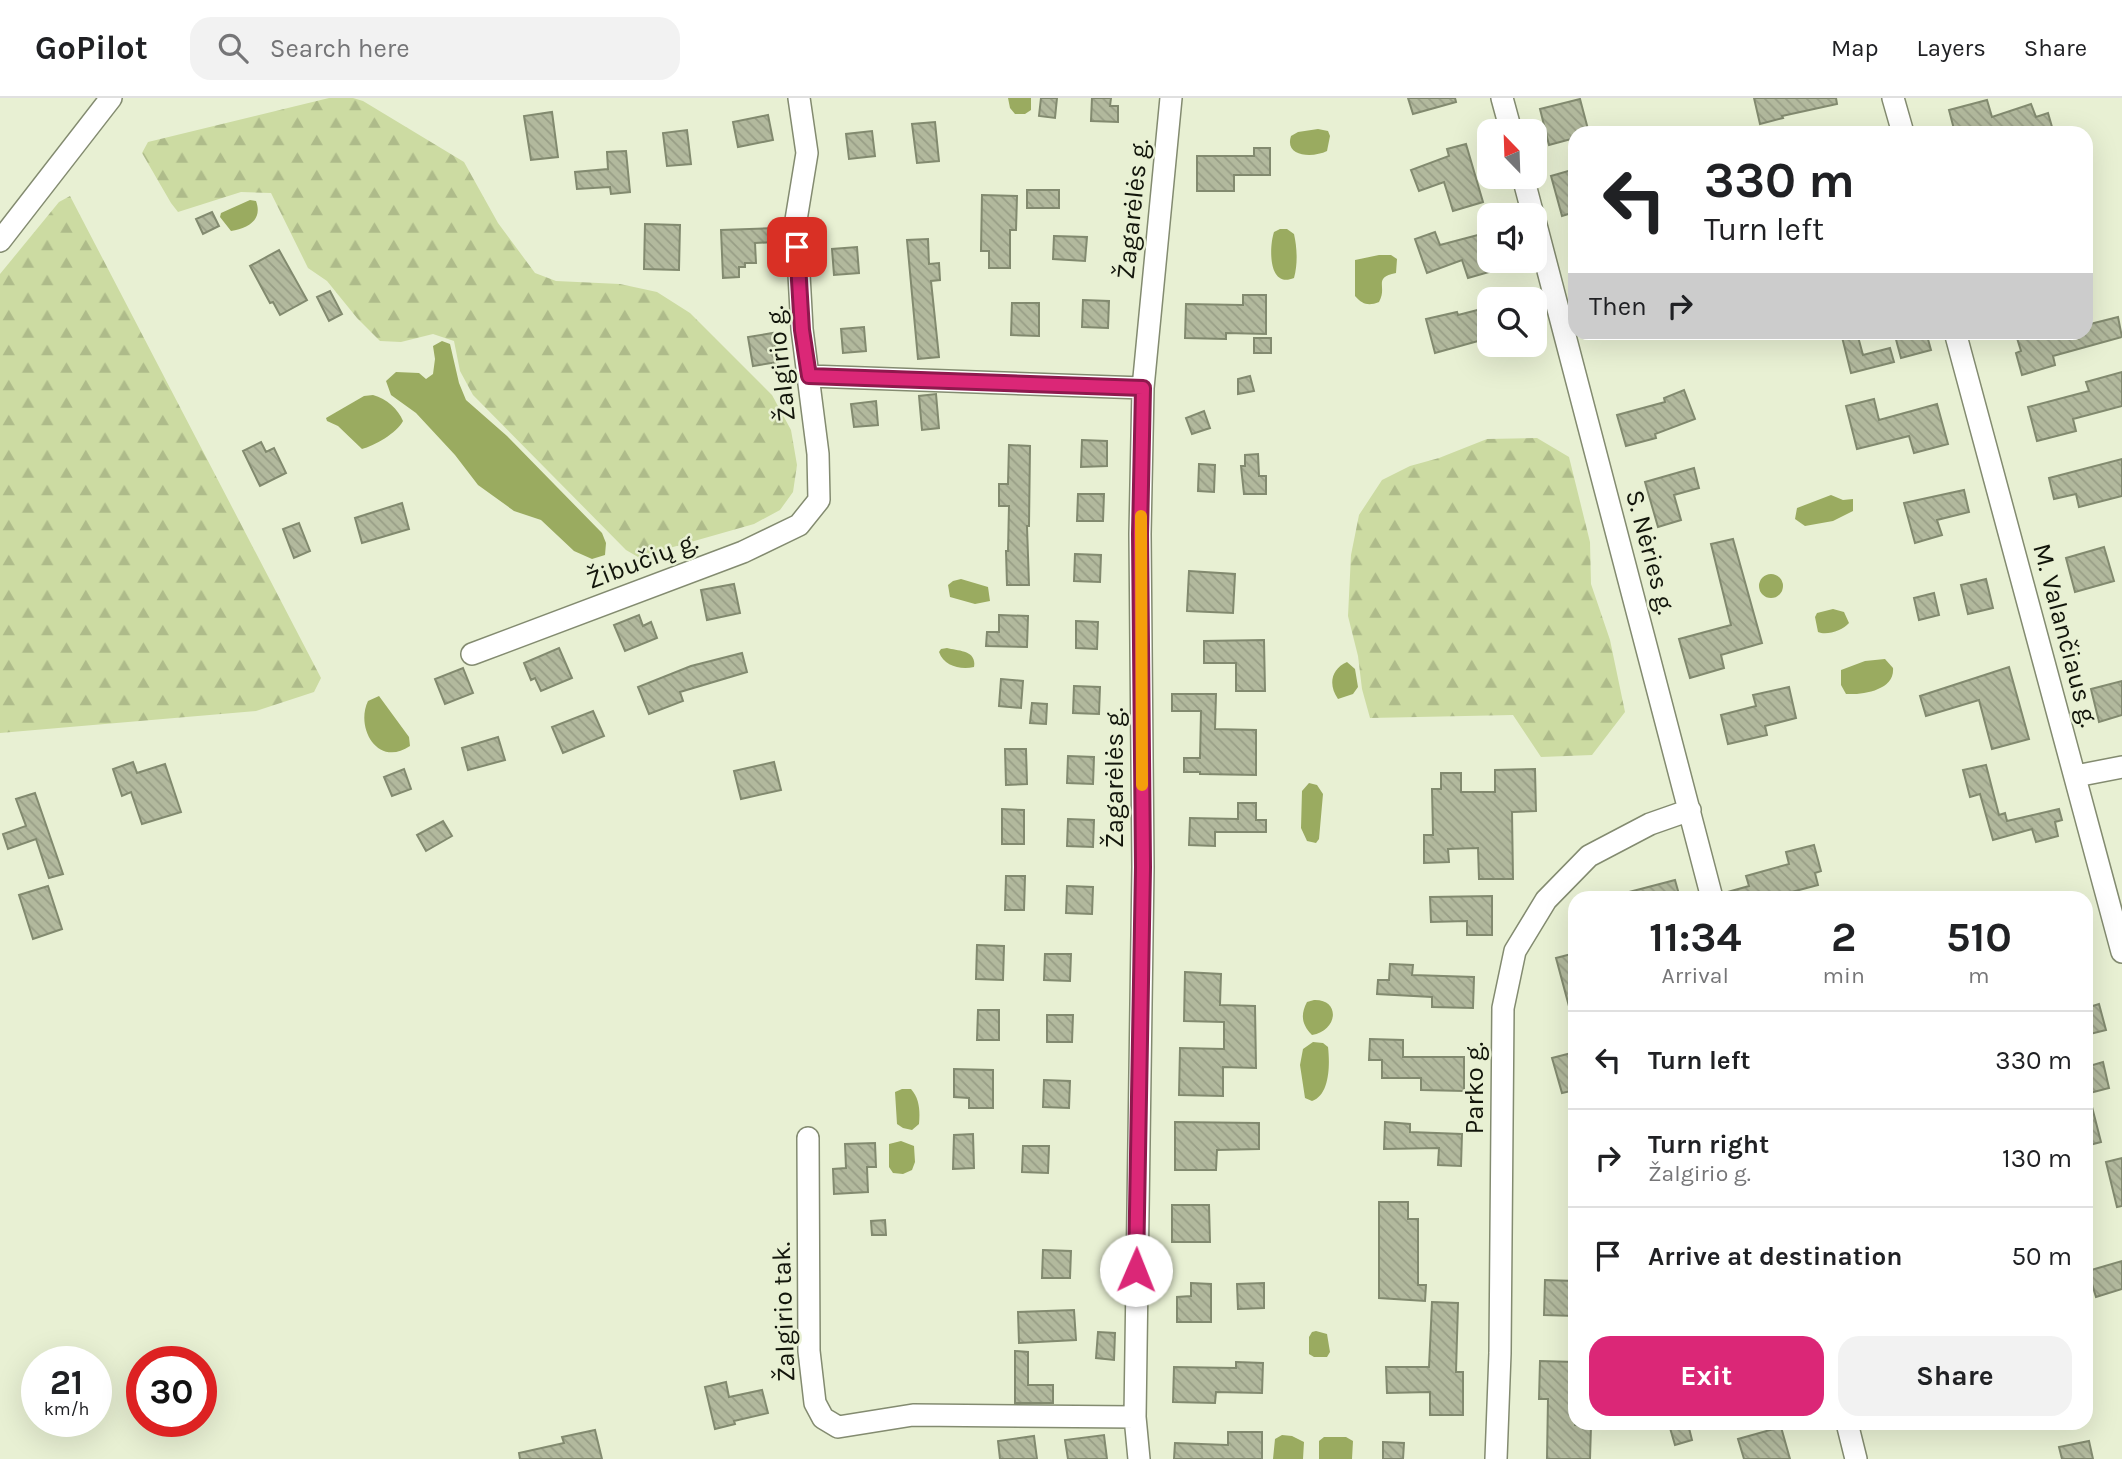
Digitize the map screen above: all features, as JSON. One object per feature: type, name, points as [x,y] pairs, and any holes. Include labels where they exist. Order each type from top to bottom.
[{"type":"street","points":[[0,241],[111,98]]},
{"type":"street","name":"Žalgirio g.","points":[[799,98],[807,153],[796,220],[802,330],[818,454],[819,500]]},
{"type":"street","name":"Žagarėlės g.","points":[[1139,1459],[1135,1417],[1143,867],[1140,534],[1143,388],[1171,98]]},
{"type":"street","points":[[1502,98],[1508,119]]},
{"type":"street","points":[[1893,98],[1901,126]]},
{"type":"street","name":"S. Nėries g.","points":[[1547,267],[1710,891]]},
{"type":"street","name":"M. Valančiaus g.","points":[[1957,340],[2122,952]]},
{"type":"street","points":[[809,376],[1143,388]]},
{"type":"street","name":"Žibučių g.","points":[[472,654],[743,552],[799,525],[819,500]]},
{"type":"street","points":[[2076,776],[2122,767]]},
{"type":"street","name":"Parko g.","points":[[1496,1459],[1500,1353],[1503,1008],[1515,951],[1546,900],[1589,856],[1650,824],[1690,810]]},
{"type":"street","name":"Žalgirio tak.","points":[[808,1138],[809,1352],[815,1403],[823,1418],[838,1427],[913,1415],[1135,1417]]},
{"type":"street","points":[[1849,1430],[1856,1459]]},
{"type":"green space","points":[[329,98],[353,98],[363,101],[464,162],[498,223],[535,273],[556,281],[620,284],[657,292],[690,313],[772,395],[791,430],[797,465],[793,492],[780,510],[754,524],[638,557],[626,550],[473,395],[460,371],[454,341],[433,334],[401,342],[380,341],[327,281],[308,268],[271,193],[241,192],[178,212],[142,153],[148,142]]},
{"type":"green space","points":[[70,196],[321,678],[314,692],[256,711],[0,733],[0,274],[59,202]]},
{"type":"green space","points":[[1537,438],[1569,457],[1590,542],[1591,584],[1610,640],[1625,712],[1592,755],[1541,757],[1513,715],[1370,718],[1348,616],[1351,555],[1359,515],[1382,480],[1410,466],[1487,439]]},
{"type":"shaded area","points":[[1008,98],[1031,98],[1031,110],[1025,114],[1015,114],[1010,108]]},
{"type":"shaded area","points":[[1318,129],[1328,131],[1330,136],[1327,151],[1308,155],[1292,148],[1291,136],[1298,132]]},
{"type":"shaded area","points":[[250,200],[256,201],[256,218],[243,228],[231,231],[220,217],[221,213]]},
{"type":"shaded area","points":[[1287,229],[1294,234],[1296,244],[1294,278],[1285,280],[1279,278],[1275,272],[1271,256],[1274,232]]},
{"type":"shaded area","points":[[1391,255],[1397,259],[1396,273],[1382,280],[1379,302],[1366,304],[1355,296],[1355,260]]},
{"type":"shaded area","points":[[442,341],[450,344],[466,400],[507,436],[602,533],[606,543],[605,555],[592,559],[574,551],[541,520],[514,511],[478,485],[455,455],[416,413],[391,395],[386,381],[396,372],[419,373],[426,379],[433,374],[433,346]]},
{"type":"shaded area","points":[[373,395],[391,405],[403,421],[385,438],[362,449],[326,418],[364,396]]},
{"type":"shaded area","points":[[1831,495],[1843,500],[1853,499],[1853,511],[1833,521],[1805,526],[1795,519],[1797,508]]},
{"type":"shaded area","points":[[1771,574],[1780,577],[1783,586],[1780,595],[1771,598],[1762,595],[1759,586],[1762,577]]},
{"type":"shaded area","points":[[961,579],[988,587],[990,601],[975,604],[950,597],[948,585]]},
{"type":"shaded area","points":[[1833,609],[1844,612],[1849,623],[1835,632],[1818,632],[1815,617],[1817,613]]},
{"type":"shaded area","points":[[947,648],[970,654],[974,667],[963,668],[949,664],[939,652]]},
{"type":"shaded area","points":[[1885,659],[1893,668],[1889,681],[1877,690],[1846,694],[1841,685],[1841,670],[1865,661]]},
{"type":"shaded area","points":[[1347,662],[1355,669],[1358,687],[1353,694],[1338,699],[1332,683],[1334,673]]},
{"type":"shaded area","points":[[379,696],[409,737],[410,746],[388,752],[379,749],[372,742],[367,733],[365,712],[368,701]]},
{"type":"shaded area","points":[[1309,783],[1317,785],[1323,794],[1319,839],[1316,843],[1307,841],[1301,828],[1302,791]]},
{"type":"shaded area","points":[[1314,1000],[1329,1004],[1333,1016],[1327,1028],[1312,1035],[1304,1024],[1303,1016],[1307,1002]]},
{"type":"shaded area","points":[[1313,1042],[1323,1043],[1328,1047],[1329,1062],[1325,1086],[1318,1098],[1312,1101],[1305,1098],[1300,1065],[1303,1049]]},
{"type":"shaded area","points":[[911,1089],[918,1101],[919,1124],[912,1130],[897,1124],[895,1092]]},
{"type":"shaded area","points":[[901,1141],[914,1146],[915,1162],[912,1170],[903,1174],[893,1173],[889,1167],[889,1144]]},
{"type":"shaded area","points":[[1316,1331],[1327,1334],[1330,1352],[1327,1357],[1314,1357],[1309,1354],[1309,1337]]},
{"type":"shaded area","points":[[1282,1435],[1304,1442],[1303,1459],[1273,1459],[1275,1439]]},
{"type":"shaded area","points":[[1324,1437],[1346,1437],[1353,1441],[1352,1459],[1319,1459],[1319,1441]]},
{"type":"building","points":[[1041,98],[1057,98],[1055,118],[1039,116]]},
{"type":"building","points":[[1092,98],[1111,98],[1110,106],[1118,106],[1118,122],[1091,121]]},
{"type":"building","points":[[1408,98],[1455,98],[1456,102],[1413,114]]},
{"type":"building","points":[[1754,98],[1836,98],[1837,104],[1782,116],[1783,118],[1760,124]]},
{"type":"building","points":[[1580,99],[1587,126],[1568,126],[1568,140],[1549,145],[1547,119],[1542,119],[1540,109]]},
{"type":"building","points":[[1987,100],[1992,117],[2031,104],[2036,117],[2048,113],[2052,126],[1953,126],[1949,110]]},
{"type":"building","points":[[552,112],[558,157],[531,160],[524,116]]},
{"type":"building","points":[[768,115],[773,140],[738,147],[733,122]]},
{"type":"building","points":[[935,122],[939,161],[917,163],[912,124]]},
{"type":"building","points":[[687,130],[691,164],[667,166],[663,133]]},
{"type":"building","points":[[872,131],[875,156],[849,159],[846,134]]},
{"type":"building","points":[[1466,144],[1477,189],[1483,202],[1453,211],[1444,182],[1419,191],[1411,170],[1449,156],[1447,149]]},
{"type":"building","points":[[1254,148],[1270,148],[1270,175],[1234,175],[1234,191],[1197,191],[1197,156],[1254,156]]},
{"type":"building","points":[[626,151],[630,192],[611,194],[610,187],[577,189],[575,172],[608,169],[607,152]]},
{"type":"building","points":[[1568,171],[1568,214],[1562,216],[1551,176]]},
{"type":"building","points":[[1027,190],[1059,190],[1059,208],[1027,208]]},
{"type":"building","points":[[982,195],[1017,196],[1016,230],[1010,230],[1010,268],[989,268],[989,251],[981,251]]},
{"type":"building","points":[[212,212],[219,226],[203,234],[196,219]]},
{"type":"building","points":[[645,224],[680,225],[679,270],[644,269]]},
{"type":"building","points":[[774,228],[774,242],[755,243],[756,263],[745,263],[745,267],[739,267],[739,277],[723,278],[721,230]]},
{"type":"building","points":[[1435,232],[1440,245],[1477,235],[1477,273],[1486,273],[1468,278],[1462,260],[1427,273],[1415,239]]},
{"type":"building","points":[[1054,236],[1087,237],[1085,261],[1053,259]]},
{"type":"building","points":[[928,239],[929,264],[939,263],[940,280],[931,281],[939,357],[918,359],[907,240]]},
{"type":"building","points":[[857,247],[859,273],[834,275],[832,249]]},
{"type":"building","points":[[279,250],[307,300],[280,315],[273,302],[270,303],[250,266]]},
{"type":"building","points":[[330,291],[342,314],[329,321],[317,297]]},
{"type":"building","points":[[1243,295],[1266,295],[1266,334],[1226,333],[1226,339],[1185,338],[1186,304],[1243,305]]},
{"type":"building","points":[[1083,300],[1109,301],[1108,328],[1082,327]]},
{"type":"building","points":[[1012,303],[1039,303],[1039,336],[1011,335]]},
{"type":"building","points":[[1477,310],[1477,341],[1435,353],[1426,319],[1457,312],[1458,315]]},
{"type":"building","points":[[2118,317],[2122,337],[2053,356],[2055,365],[2022,375],[2016,353],[2021,351],[2018,340],[2093,340],[2093,323]]},
{"type":"building","points":[[864,327],[866,351],[843,353],[841,329]]},
{"type":"building","points":[[773,333],[778,362],[753,366],[748,337]]},
{"type":"building","points":[[1254,338],[1271,338],[1271,353],[1254,353]]},
{"type":"building","points":[[1843,340],[1859,340],[1863,355],[1890,348],[1894,362],[1851,373]]},
{"type":"building","points":[[1896,340],[1928,340],[1931,350],[1901,358]]},
{"type":"building","points":[[2122,372],[2122,406],[2073,419],[2076,431],[2037,441],[2028,407],[2089,391],[2086,382]]},
{"type":"building","points":[[1250,376],[1254,391],[1238,394],[1238,379]]},
{"type":"building","points":[[1684,390],[1695,419],[1655,434],[1656,438],[1626,446],[1617,415],[1665,402],[1664,398]]},
{"type":"building","points":[[936,394],[939,428],[922,430],[919,396]]},
{"type":"building","points":[[1874,399],[1879,420],[1937,404],[1948,444],[1914,453],[1909,436],[1857,449],[1846,406]]},
{"type":"building","points":[[876,401],[878,425],[854,427],[851,404]]},
{"type":"building","points":[[1204,411],[1210,428],[1192,434],[1186,418]]},
{"type":"building","points":[[1082,440],[1107,441],[1107,466],[1081,467]]},
{"type":"building","points":[[261,442],[266,452],[274,448],[286,473],[260,486],[243,451]]},
{"type":"building","points":[[1009,445],[1030,446],[1027,526],[1029,585],[1007,585],[1009,506],[999,506],[999,484],[1008,484]]},
{"type":"building","points":[[1258,454],[1259,476],[1266,476],[1266,494],[1244,494],[1241,466],[1245,466],[1245,455]]},
{"type":"building","points":[[2122,459],[2122,496],[2079,507],[2076,494],[2054,499],[2049,478]]},
{"type":"building","points":[[1199,464],[1215,465],[1214,492],[1198,491]]},
{"type":"building","points":[[1694,468],[1699,488],[1674,495],[1681,520],[1658,527],[1645,482]]},
{"type":"building","points":[[1964,490],[1969,512],[1937,520],[1942,535],[1915,543],[1904,503]]},
{"type":"building","points":[[1078,494],[1104,494],[1103,521],[1077,521]]},
{"type":"building","points":[[402,503],[409,529],[362,543],[355,518]]},
{"type":"building","points":[[299,523],[310,551],[294,558],[283,529]]},
{"type":"building","points":[[1733,539],[1762,643],[1721,655],[1724,668],[1690,678],[1679,639],[1731,625],[1711,544]]},
{"type":"building","points":[[2104,547],[2114,581],[2075,592],[2066,558]]},
{"type":"building","points":[[1075,554],[1101,555],[1100,582],[1074,581]]},
{"type":"building","points":[[1189,571],[1235,574],[1233,613],[1187,611]]},
{"type":"building","points":[[1986,579],[1993,608],[1968,614],[1961,585]]},
{"type":"building","points":[[734,584],[740,613],[707,620],[701,590]]},
{"type":"building","points":[[1934,593],[1939,615],[1919,620],[1914,598]]},
{"type":"building","points":[[639,615],[643,626],[651,622],[657,638],[625,651],[614,625]]},
{"type":"building","points":[[999,615],[1028,616],[1027,647],[986,646],[987,632],[999,632]]},
{"type":"building","points":[[1076,621],[1098,622],[1097,649],[1076,648]]},
{"type":"building","points":[[1264,640],[1265,691],[1236,691],[1236,663],[1204,663],[1204,641]]},
{"type":"building","points":[[559,648],[572,678],[541,691],[535,678],[531,680],[524,663]]},
{"type":"building","points":[[742,653],[747,672],[680,692],[683,701],[649,714],[638,687],[691,666]]},
{"type":"building","points":[[2009,667],[2029,739],[1992,749],[1979,700],[1926,716],[1920,696]]},
{"type":"building","points":[[463,668],[473,693],[445,704],[435,679]]},
{"type":"building","points":[[1001,679],[1023,681],[1021,708],[999,706]]},
{"type":"building","points":[[2122,681],[2122,715],[2099,722],[2091,689]]},
{"type":"building","points":[[1074,686],[1100,687],[1099,714],[1073,713]]},
{"type":"building","points":[[1789,687],[1796,718],[1765,726],[1767,735],[1728,744],[1721,715],[1756,706],[1753,695]]},
{"type":"building","points":[[1172,694],[1216,694],[1215,729],[1256,730],[1256,775],[1184,772],[1184,758],[1200,758],[1201,711],[1172,711]]},
{"type":"building","points":[[1032,703],[1047,704],[1046,724],[1030,723]]},
{"type":"building","points":[[593,711],[604,736],[563,753],[552,727]]},
{"type":"building","points":[[498,737],[505,760],[468,770],[462,748]]},
{"type":"building","points":[[1005,749],[1026,749],[1027,784],[1006,785]]},
{"type":"building","points":[[1068,756],[1094,757],[1093,784],[1067,783]]},
{"type":"building","points":[[133,762],[137,773],[165,764],[181,812],[142,824],[131,792],[122,796],[113,769]]},
{"type":"building","points":[[774,762],[781,790],[741,799],[734,771]]},
{"type":"building","points":[[1986,765],[1999,815],[2005,813],[2007,821],[2059,809],[2062,820],[2055,822],[2058,836],[2036,842],[2032,829],[1993,840],[1980,794],[1970,797],[1963,770]]},
{"type":"building","points":[[404,769],[411,789],[392,796],[384,777]]},
{"type":"building","points":[[1535,769],[1536,811],[1512,812],[1513,879],[1479,879],[1478,848],[1448,849],[1449,862],[1424,863],[1424,835],[1433,835],[1432,789],[1441,789],[1441,773],[1461,773],[1461,792],[1495,792],[1495,770]]},
{"type":"building","points":[[35,793],[63,874],[49,878],[36,839],[8,849],[3,834],[26,826],[16,799]]},
{"type":"building","points":[[1238,803],[1256,803],[1256,820],[1266,820],[1266,832],[1215,832],[1215,846],[1189,845],[1190,818],[1238,819]]},
{"type":"building","points":[[1002,809],[1024,810],[1024,844],[1002,844]]},
{"type":"building","points":[[1068,819],[1094,820],[1093,847],[1067,846]]},
{"type":"building","points":[[443,821],[452,836],[426,851],[417,835]]},
{"type":"building","points":[[1814,845],[1821,871],[1815,873],[1818,885],[1795,891],[1731,891],[1749,886],[1746,876],[1789,864],[1786,852]]},
{"type":"building","points":[[1006,876],[1025,876],[1024,910],[1005,910]]},
{"type":"building","points":[[1675,880],[1678,891],[1633,891]]},
{"type":"building","points":[[48,886],[62,929],[33,939],[19,895]]},
{"type":"building","points":[[1067,886],[1093,887],[1092,914],[1066,913]]},
{"type":"building","points":[[1492,896],[1492,935],[1467,935],[1467,921],[1431,922],[1430,897]]},
{"type":"building","points":[[977,945],[1004,946],[1003,980],[976,979]]},
{"type":"building","points":[[1045,954],[1071,954],[1070,981],[1044,980]]},
{"type":"building","points":[[1568,955],[1568,1003],[1556,958]]},
{"type":"building","points":[[1390,964],[1413,965],[1412,975],[1474,977],[1473,1008],[1432,1007],[1432,997],[1377,994],[1378,980],[1389,980]]},
{"type":"building","points":[[1185,972],[1221,974],[1220,1005],[1255,1006],[1256,1068],[1223,1067],[1223,1096],[1179,1095],[1180,1048],[1224,1049],[1224,1022],[1184,1021]]},
{"type":"building","points":[[2099,1004],[2106,1030],[2093,1033],[2093,1006]]},
{"type":"building","points":[[978,1010],[999,1010],[999,1040],[977,1040]]},
{"type":"building","points":[[1047,1015],[1073,1015],[1072,1042],[1047,1042]]},
{"type":"building","points":[[1370,1039],[1403,1040],[1403,1057],[1464,1057],[1464,1091],[1421,1090],[1421,1078],[1382,1078],[1382,1060],[1369,1060]]},
{"type":"building","points":[[1568,1054],[1568,1092],[1562,1093],[1552,1058]]},
{"type":"building","points":[[2103,1062],[2109,1088],[2093,1092],[2093,1065]]},
{"type":"building","points":[[954,1069],[993,1070],[993,1108],[969,1108],[969,1098],[954,1097]]},
{"type":"building","points":[[1044,1080],[1070,1081],[1069,1108],[1043,1107]]},
{"type":"building","points":[[2093,1111],[2101,1142],[2093,1144]]},
{"type":"building","points":[[1175,1122],[1259,1123],[1259,1149],[1217,1150],[1216,1170],[1175,1170]]},
{"type":"building","points":[[1385,1122],[1410,1124],[1410,1132],[1462,1134],[1461,1166],[1438,1165],[1439,1148],[1384,1149]]},
{"type":"building","points":[[973,1134],[974,1168],[953,1169],[954,1135]]},
{"type":"building","points":[[875,1143],[876,1167],[867,1167],[868,1192],[834,1194],[833,1169],[846,1168],[845,1144]]},
{"type":"building","points":[[1023,1146],[1049,1146],[1048,1173],[1022,1172]]},
{"type":"building","points":[[2122,1158],[2122,1206],[2117,1207],[2106,1162]]},
{"type":"building","points":[[1379,1202],[1408,1202],[1408,1219],[1418,1219],[1418,1285],[1426,1285],[1425,1301],[1379,1298]]},
{"type":"building","points":[[1172,1205],[1209,1205],[1210,1242],[1172,1242]]},
{"type":"building","points":[[885,1220],[886,1235],[872,1235],[871,1221]]},
{"type":"building","points":[[1043,1250],[1071,1251],[1070,1278],[1042,1278]]},
{"type":"building","points":[[2122,1261],[2122,1289],[2096,1297],[2093,1270]]},
{"type":"building","points":[[1545,1280],[1568,1281],[1568,1316],[1544,1315]]},
{"type":"building","points":[[1191,1283],[1211,1284],[1211,1322],[1177,1322],[1177,1297],[1191,1296]]},
{"type":"building","points":[[1264,1283],[1264,1308],[1238,1309],[1237,1284]]},
{"type":"building","points":[[1432,1302],[1458,1303],[1456,1372],[1463,1372],[1463,1415],[1430,1415],[1430,1392],[1387,1393],[1386,1367],[1429,1367]]},
{"type":"building","points":[[1074,1310],[1076,1340],[1019,1343],[1018,1312]]},
{"type":"building","points":[[1098,1332],[1115,1333],[1114,1360],[1096,1358]]},
{"type":"building","points":[[1015,1351],[1028,1352],[1028,1385],[1053,1385],[1053,1403],[1015,1403]]},
{"type":"building","points":[[1540,1361],[1568,1362],[1568,1430],[1591,1430],[1590,1459],[1547,1459],[1548,1399],[1539,1399]]},
{"type":"building","points":[[1236,1362],[1263,1363],[1262,1393],[1216,1392],[1215,1403],[1173,1402],[1174,1367],[1236,1368]]},
{"type":"building","points":[[726,1382],[729,1397],[762,1390],[768,1413],[734,1421],[735,1424],[715,1429],[705,1387]]},
{"type":"building","points":[[595,1430],[602,1459],[520,1459],[519,1453],[564,1443],[562,1437]]},
{"type":"building","points":[[1671,1430],[1690,1430],[1692,1440],[1675,1445]]},
{"type":"building","points":[[1770,1430],[1782,1430],[1790,1459],[1744,1459],[1738,1439]]},
{"type":"building","points":[[1228,1432],[1262,1432],[1262,1459],[1174,1459],[1175,1443],[1228,1445]]},
{"type":"building","points":[[1104,1435],[1107,1459],[1068,1459],[1065,1440]]},
{"type":"building","points":[[1034,1436],[1037,1459],[1000,1459],[998,1441]]},
{"type":"building","points":[[2089,1441],[2093,1459],[2062,1459],[2059,1447]]},
{"type":"building","points":[[1383,1442],[1404,1443],[1403,1459],[1383,1459]]},
{"type":"slow traffic","points":[[1141,516],[1142,785]]},
{"type":"route","points":[[797,247],[802,330],[809,376],[1143,388],[1140,534],[1143,867],[1136,1270]]}]
